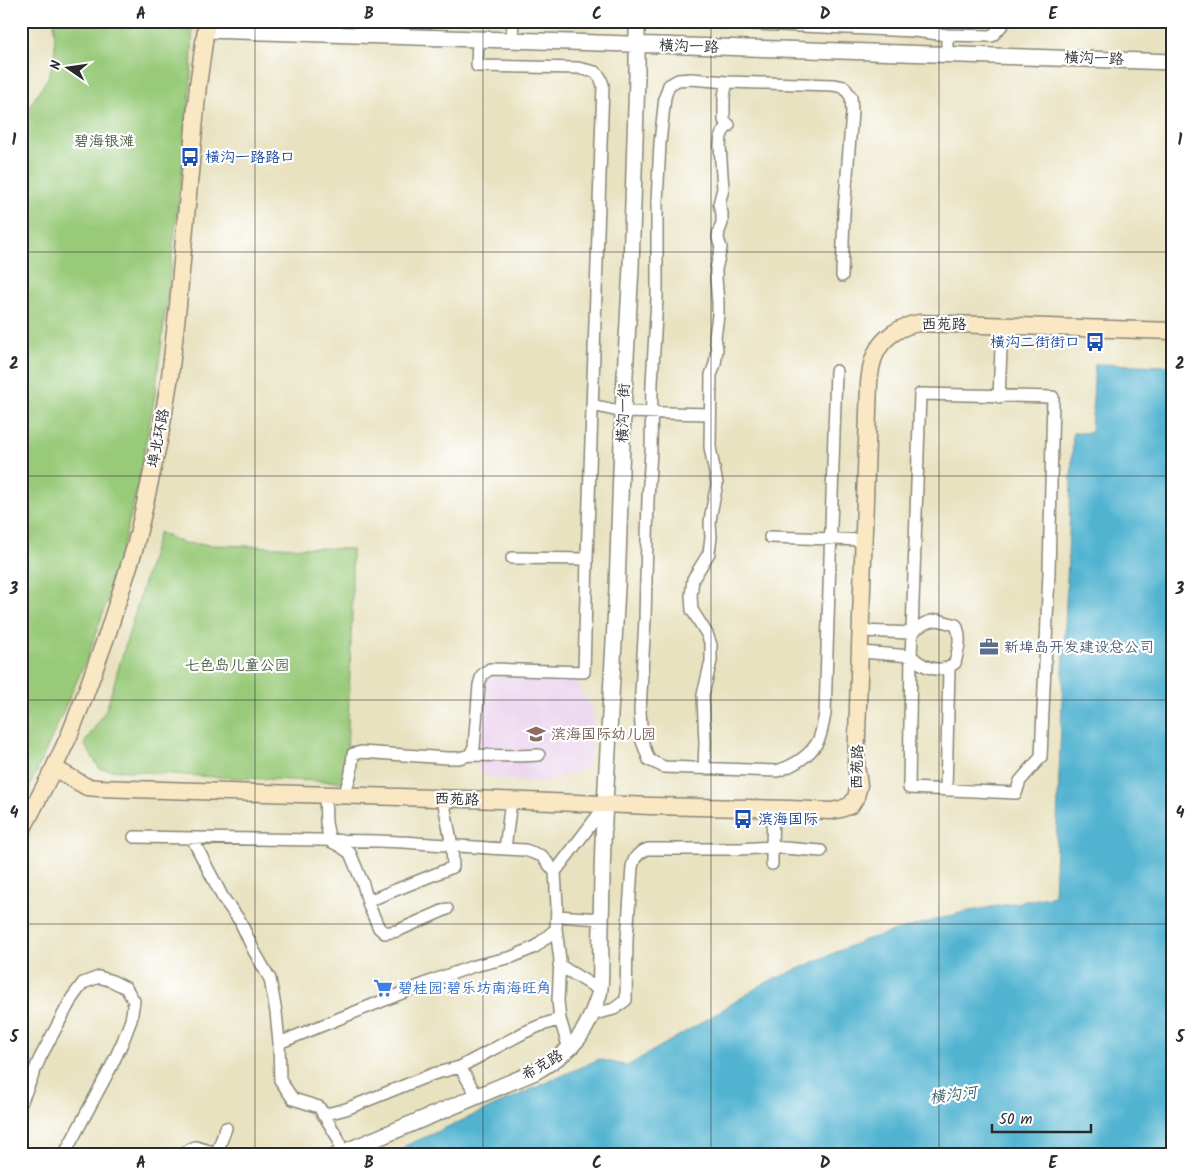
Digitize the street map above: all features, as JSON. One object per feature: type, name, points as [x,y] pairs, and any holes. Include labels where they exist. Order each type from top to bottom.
[{"type":"main road","name":"埠北环路","points":[[21,832],[54,768],[84,698],[108,632],[135,547],[160,436],[170,376],[198,94],[207,26]]},
{"type":"main road","name":"西苑路","points":[[54,768],[87,787],[822,810],[831,812],[841,809],[851,805],[860,785],[856,765],[870,383],[871,367],[875,354],[894,332],[912,324],[927,322],[1173,331]]},
{"type":"street","points":[[512,40],[513,21]]},
{"type":"street","name":"横沟一街","points":[[606,804],[631,267],[637,76],[636,21]]},
{"type":"street","points":[[711,21],[920,27],[947,35],[992,36],[1006,21]]},
{"type":"street","name":"横沟一路","points":[[207,26],[512,40],[1173,62]]},
{"type":"street","points":[[947,35],[947,54]]},
{"type":"street","points":[[470,755],[474,747],[479,685],[482,675],[490,669],[584,672],[603,85],[600,77],[595,72],[583,69],[477,66],[478,38]]},
{"type":"street","points":[[836,371],[825,714],[817,742],[800,760],[787,768],[777,771],[664,767],[649,760],[642,741],[640,711],[657,298],[657,202],[660,143],[665,97],[669,85],[678,80],[691,79],[844,87],[851,97],[852,112],[844,212],[842,276]]},
{"type":"street","points":[[704,768],[703,695],[711,661],[711,645],[707,634],[692,610],[691,596],[693,580],[709,553],[711,514],[717,484],[710,447],[710,414],[711,375],[717,349],[715,337],[718,315],[716,269],[720,248],[718,231],[722,223],[720,204],[723,189],[720,146],[721,136],[729,125],[724,120],[724,96],[727,82]]},
{"type":"street","points":[[999,397],[1002,325]]},
{"type":"street","points":[[920,394],[999,397],[1053,397],[1050,573],[1041,758],[1020,781],[1016,793],[909,788],[920,394]]},
{"type":"street","points":[[592,405],[623,412],[710,414]]},
{"type":"street","points":[[770,537],[864,540]]},
{"type":"street","points":[[512,558],[587,559]]},
{"type":"street","points":[[861,652],[912,656],[920,664],[942,669],[949,668],[955,663],[960,642],[956,625],[938,620],[930,621],[917,627],[912,633]]},
{"type":"street","points":[[862,631],[912,633]]},
{"type":"street","points":[[946,790],[949,668]]},
{"type":"street","points":[[344,796],[353,754],[361,752],[447,758],[460,758],[470,755],[539,756]]},
{"type":"street","points":[[325,795],[326,823],[330,841]]},
{"type":"street","points":[[368,901],[453,868],[452,846],[443,799]]},
{"type":"street","points":[[505,849],[511,801]]},
{"type":"street","points":[[555,872],[606,804]]},
{"type":"street","name":"希克路","points":[[340,1154],[535,1072],[562,1056],[575,1042],[592,1015],[600,990],[603,836],[606,804]]},
{"type":"street","points":[[772,864],[773,809]]},
{"type":"street","points":[[134,838],[396,842],[525,850],[542,856],[555,872],[556,930],[560,965],[558,1001],[560,1019],[569,1049]]},
{"type":"street","points":[[192,838],[223,898],[240,921],[270,979],[276,1012],[280,1080],[293,1099],[318,1107],[338,1138],[340,1154]]},
{"type":"street","points":[[330,841],[350,853],[379,928],[385,933],[397,930],[447,909]]},
{"type":"street","points":[[592,1015],[614,1009],[626,1000],[627,938],[632,867],[634,858],[641,852],[648,850],[772,847],[821,852]]},
{"type":"street","points":[[557,916],[601,919]]},
{"type":"street","points":[[279,1043],[434,980],[474,966],[512,957],[535,947],[556,930]]},
{"type":"street","points":[[560,965],[600,990]]},
{"type":"street","points":[[21,1103],[40,1058],[72,998],[83,983],[99,978],[112,981],[126,988],[134,1001],[131,1020],[124,1041],[64,1155]]},
{"type":"street","points":[[323,1115],[346,1109],[433,1074],[460,1067],[525,1032],[560,1019]]},
{"type":"street","points":[[460,1067],[477,1096]]},
{"type":"street","points":[[185,1155],[195,1150],[216,1155],[226,1128]]},
{"type":"shaded area","name":"滨海国际幼儿园","points":[[529,675],[567,678],[577,681],[593,712],[589,760],[583,768],[573,773],[546,781],[523,782],[488,777],[480,771],[478,759],[484,679],[490,676]]},
{"type":"green space","name":"碧海银滩","points":[[54,21],[193,21],[191,79],[182,171],[154,401],[135,498],[113,584],[88,656],[21,806],[22,134],[24,115],[48,78],[53,63],[55,48]]},
{"type":"green space","name":"七色岛儿童公园","points":[[159,532],[183,543],[352,549],[352,614],[346,782],[215,777],[100,769],[84,744],[106,710]]},
{"type":"water","name":"横沟河","points":[[1095,364],[1173,366],[1173,1155],[398,1155],[405,1146],[599,1059],[627,1066],[711,1017],[761,985],[864,940],[964,912],[1054,896],[1073,433],[1091,433]]},
{"type":"place","name":"横沟一路路口","points":[[190,157]]},
{"type":"place","name":"横沟二街街口","points":[[1095,342]]},
{"type":"place","name":"新埠岛开发建设总公司","points":[[989,647]]},
{"type":"place","name":"滨海国际幼儿园","points":[[536,734]]},
{"type":"place","name":"滨海国际","points":[[743,819]]},
{"type":"place","name":"碧桂园·碧乐坊南海旺角","points":[[383,988]]}]
